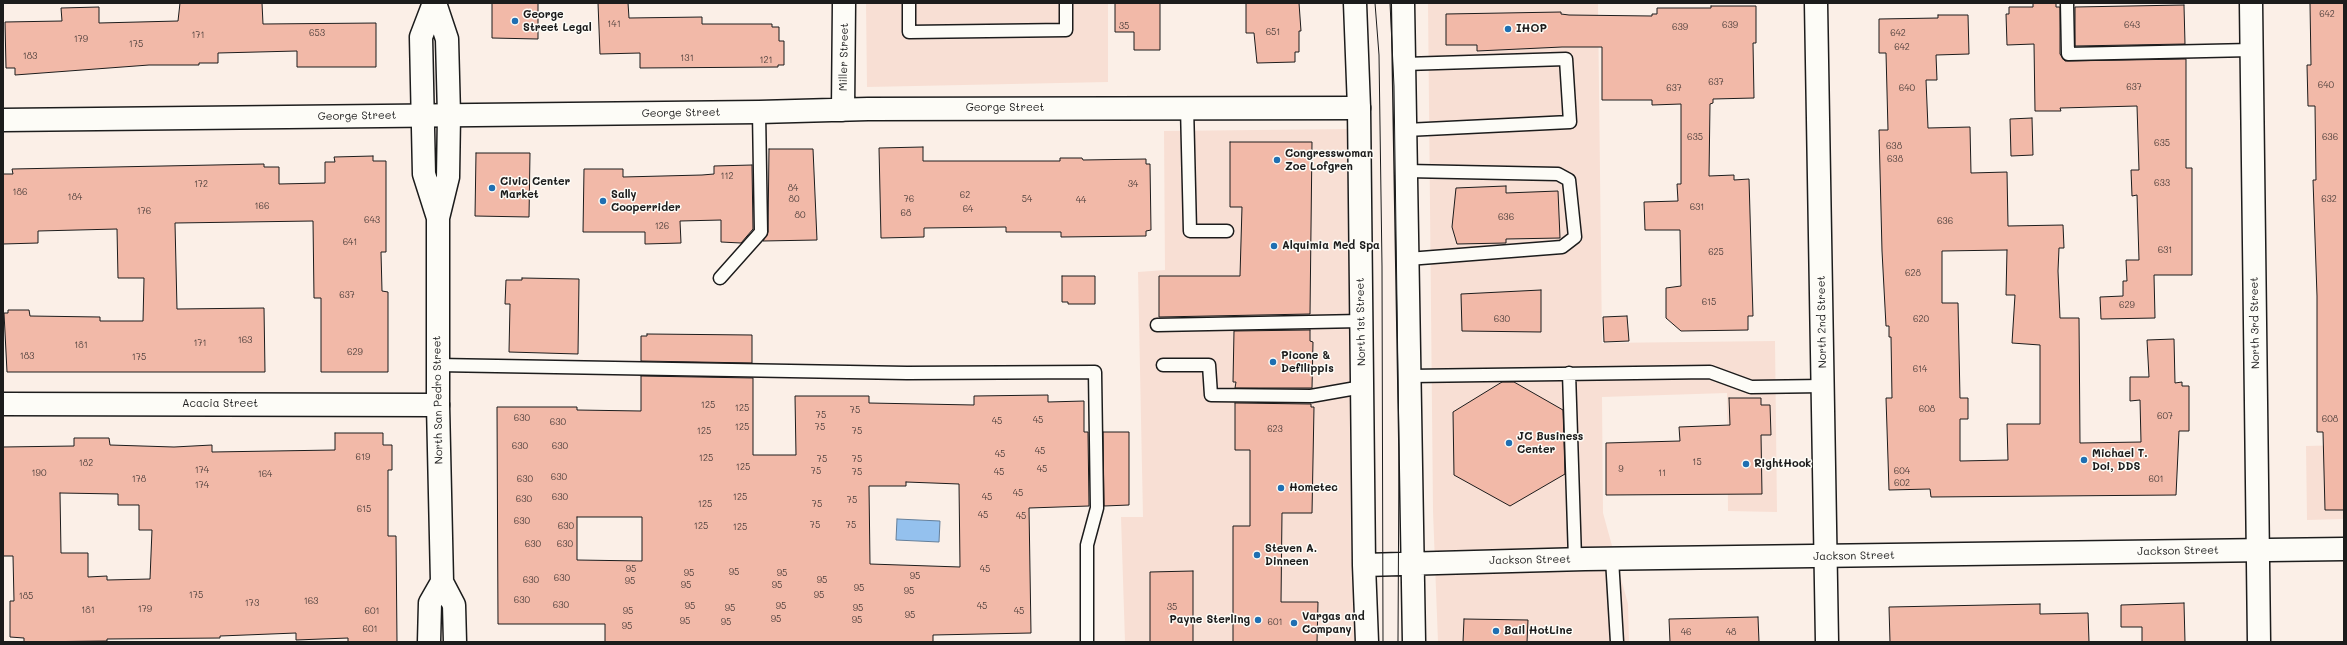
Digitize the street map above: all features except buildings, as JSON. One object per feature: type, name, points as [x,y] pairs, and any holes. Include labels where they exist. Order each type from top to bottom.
[{"type":"street","name":"North San Pedro Street","points":[[435,3],[421,37],[424,115],[424,174],[438,218]]},
{"type":"street","name":"North San Pedro Street","points":[[435,3],[447,39],[449,115],[448,177],[438,218],[438,405],[442,582],[454,606],[455,642]]},
{"type":"street","name":"Miller Street","points":[[843,110],[844,3]]},
{"type":"street","name":"North 1st Street","points":[[1355,3],[1359,108],[1364,565],[1367,642]]},
{"type":"street","points":[[1403,3],[1414,642]]},
{"type":"street","name":"North 2nd Street","points":[[1816,3],[1827,642]]},
{"type":"street","name":"North 3rd Street","points":[[2250,3],[2259,642]]},
{"type":"street","name":"George Street","points":[[3,120],[1187,106],[1359,108]]},
{"type":"street","name":"Acacia Street","points":[[3,404],[438,405]]},
{"type":"street","name":"Jackson Street","points":[[1364,565],[1413,562],[1575,559],[2344,549]]},
{"type":"street","points":[[429,642],[430,603],[442,582]]},
{"type":"lane","points":[[909,3],[909,32],[1066,30],[1066,3]]},
{"type":"lane","points":[[2067,3],[2068,54],[2251,50]]},
{"type":"lane","points":[[1405,64],[1566,59],[1570,122],[1406,130]]},
{"type":"lane","points":[[1187,106],[1190,231],[1227,231]]},
{"type":"lane","points":[[720,278],[761,232],[759,112]]},
{"type":"lane","points":[[1407,171],[1558,174],[1570,180],[1575,237],[1562,247],[1408,259]]},
{"type":"lane","points":[[1157,325],[1361,321]]},
{"type":"lane","points":[[438,365],[649,367],[907,373],[1095,372],[1097,508],[1087,545],[1087,642]]},
{"type":"lane","points":[[1163,366],[1209,365],[1211,395],[1311,396],[1362,387]]},
{"type":"lane","points":[[1410,376],[1710,372],[1751,387],[1823,386]]},
{"type":"lane","points":[[1569,373],[1575,559]]},
{"type":"lane","points":[[1612,559],[1617,642]]},
{"type":"shaded area","points":[[866,3],[1108,3],[1108,82],[867,87]]},
{"type":"shaded area","points":[[1428,3],[1598,3],[1602,343],[1775,341],[1777,512],[1728,511],[1727,393],[1602,397],[1603,513],[1628,604],[1629,642],[1438,642],[1433,511]]},
{"type":"shaded area","points":[[1350,129],[1355,642],[1125,642],[1121,517],[1143,517],[1138,272],[1165,270],[1164,131]]},
{"type":"shaded area","points":[[2344,445],[2344,519],[2307,520],[2306,446]]},
{"type":"water","points":[[897,519],[940,521],[939,542],[896,540]]},
{"type":"tram line","points":[[1375,3],[1379,55],[1382,266],[1383,642]]},
{"type":"tram line","points":[[1390,3],[1394,86],[1399,449],[1398,642]]},
{"type":"place","name":"George Street Legal","points":[[515,21]]},
{"type":"place","name":"IHOP","points":[[1508,29]]},
{"type":"place","name":"Congresswoman Zoe Lofgren","points":[[1277,160]]},
{"type":"place","name":"Civic Center Market","points":[[492,188]]},
{"type":"place","name":"Sally Cooperrider","points":[[603,201]]},
{"type":"place","name":"Alquimia Med Spa","points":[[1274,246]]},
{"type":"place","name":"Picone & Defilippis","points":[[1273,362]]},
{"type":"place","name":"JC Business Center","points":[[1509,443]]},
{"type":"place","name":"Michael T. Doi, DDS","points":[[2084,460]]},
{"type":"place","name":"RightHook","points":[[1746,464]]},
{"type":"place","name":"Hometec","points":[[1281,488]]},
{"type":"place","name":"Steven A. Dinneen","points":[[1257,555]]},
{"type":"place","name":"Payne Sterling","points":[[1258,620]]},
{"type":"place","name":"Vargas and Company","points":[[1294,623]]},
{"type":"place","name":"Bail HotLine","points":[[1496,631]]}]
